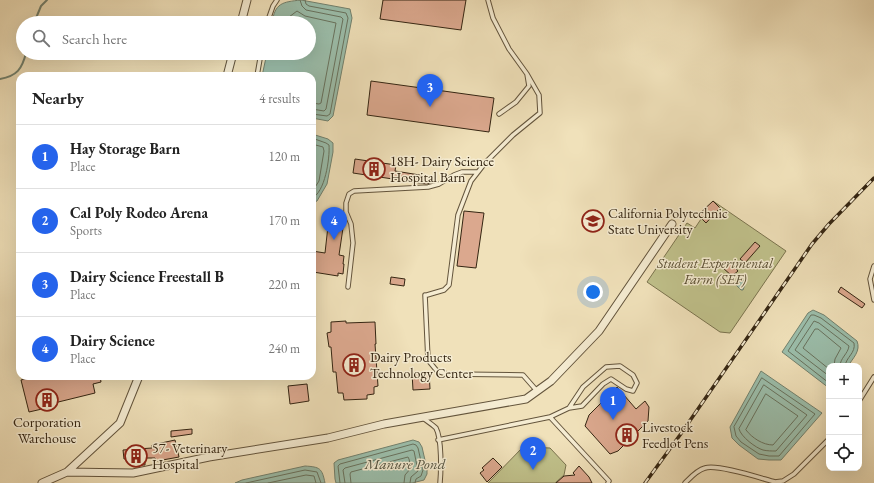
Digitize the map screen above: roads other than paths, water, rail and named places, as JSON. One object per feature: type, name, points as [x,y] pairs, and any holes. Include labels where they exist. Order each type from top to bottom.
[{"type":"street","points":[[243,16],[247,0]]},
{"type":"street","points":[[228,72],[231,60]]},
{"type":"street","points":[[67,472],[133,473],[209,457],[328,438],[384,424],[526,399],[551,381],[599,331],[672,224]]},
{"type":"street","points":[[42,483],[67,472],[120,423],[137,380]]},
{"type":"lane","points":[[268,16],[277,0]]},
{"type":"lane","points":[[488,0],[493,18],[509,49],[528,74],[539,95],[540,113],[513,135],[485,163],[471,181],[458,215],[449,285],[444,290],[426,295],[428,360],[437,371],[447,374],[523,375],[537,391]]},
{"type":"lane","points":[[258,72],[260,60]]},
{"type":"lane","points":[[499,114],[516,102],[528,86],[528,74]]},
{"type":"lane","points":[[348,287],[353,243],[350,224],[346,212],[346,203],[349,194],[354,190],[428,187],[439,184],[458,174],[478,172]]},
{"type":"lane","points":[[874,266],[870,279],[874,300]]},
{"type":"lane","points":[[438,440],[550,417],[569,408],[582,406],[603,384],[611,379],[626,389],[633,391],[637,383],[633,375],[620,366],[606,367],[583,387],[569,408]]},
{"type":"lane","points":[[860,399],[874,377]]},
{"type":"lane","points":[[550,417],[609,481],[608,483]]},
{"type":"lane","points":[[422,418],[435,428],[442,468],[440,483]]},
{"type":"lane","points":[[685,483],[695,473],[704,468],[716,467],[775,482],[783,481],[794,474],[826,442]]},
{"type":"water","points":[[301,0],[350,9],[352,18],[333,116],[328,121],[316,119],[316,72],[263,72],[265,60],[316,60],[316,16],[273,16],[277,7],[289,2]]},
{"type":"water","points":[[316,135],[328,139],[333,143],[333,152],[327,184],[317,201]]},
{"type":"water","points":[[747,279],[743,290],[735,284]]},
{"type":"water","points":[[813,310],[824,315],[857,341],[858,345],[856,354],[850,363],[826,363],[826,386],[782,352],[808,313]]},
{"type":"water","points":[[761,371],[822,413],[781,460],[758,459],[732,438],[730,427]]},
{"type":"water","name":"Manure Pond","points":[[413,440],[419,442],[422,447],[427,469],[427,474],[424,480],[412,483],[336,483],[334,463],[338,460]]},
{"type":"water","name":"Manure Pond","points":[[305,466],[320,469],[325,483],[235,483],[242,480]]},
{"type":"waterway","points":[[37,16],[41,6],[47,0]]},
{"type":"waterway","points":[[17,72],[24,60]]},
{"type":"waterway","points":[[0,79],[16,73]]},
{"type":"railway","points":[[645,483],[812,244],[829,224],[874,178]]},
{"type":"place","name":"Dairy Science Freestall B","points":[[430,107]]},
{"type":"place","name":"18H- Dairy Science Hospital Barn","points":[[374,169]]},
{"type":"place","name":"California Polytechnic State University","points":[[593,221]]},
{"type":"place","name":"Dairy Science","points":[[334,240]]},
{"type":"place","name":"Dairy Products Technology Center","points":[[354,365]]},
{"type":"place","name":"Corporation Warehouse","points":[[47,400]]},
{"type":"place","name":"Hay Storage Barn","points":[[613,420]]},
{"type":"place","name":"Livestock Feedlot Pens","points":[[627,435]]},
{"type":"place","name":"57- Veterinary Hospital","points":[[136,456]]},
{"type":"place","name":"Cal Poly Rodeo Arena","points":[[533,470]]},
{"type":"park label","name":"Student Experimental Farm (SEF)","points":[[715,272]]}]
